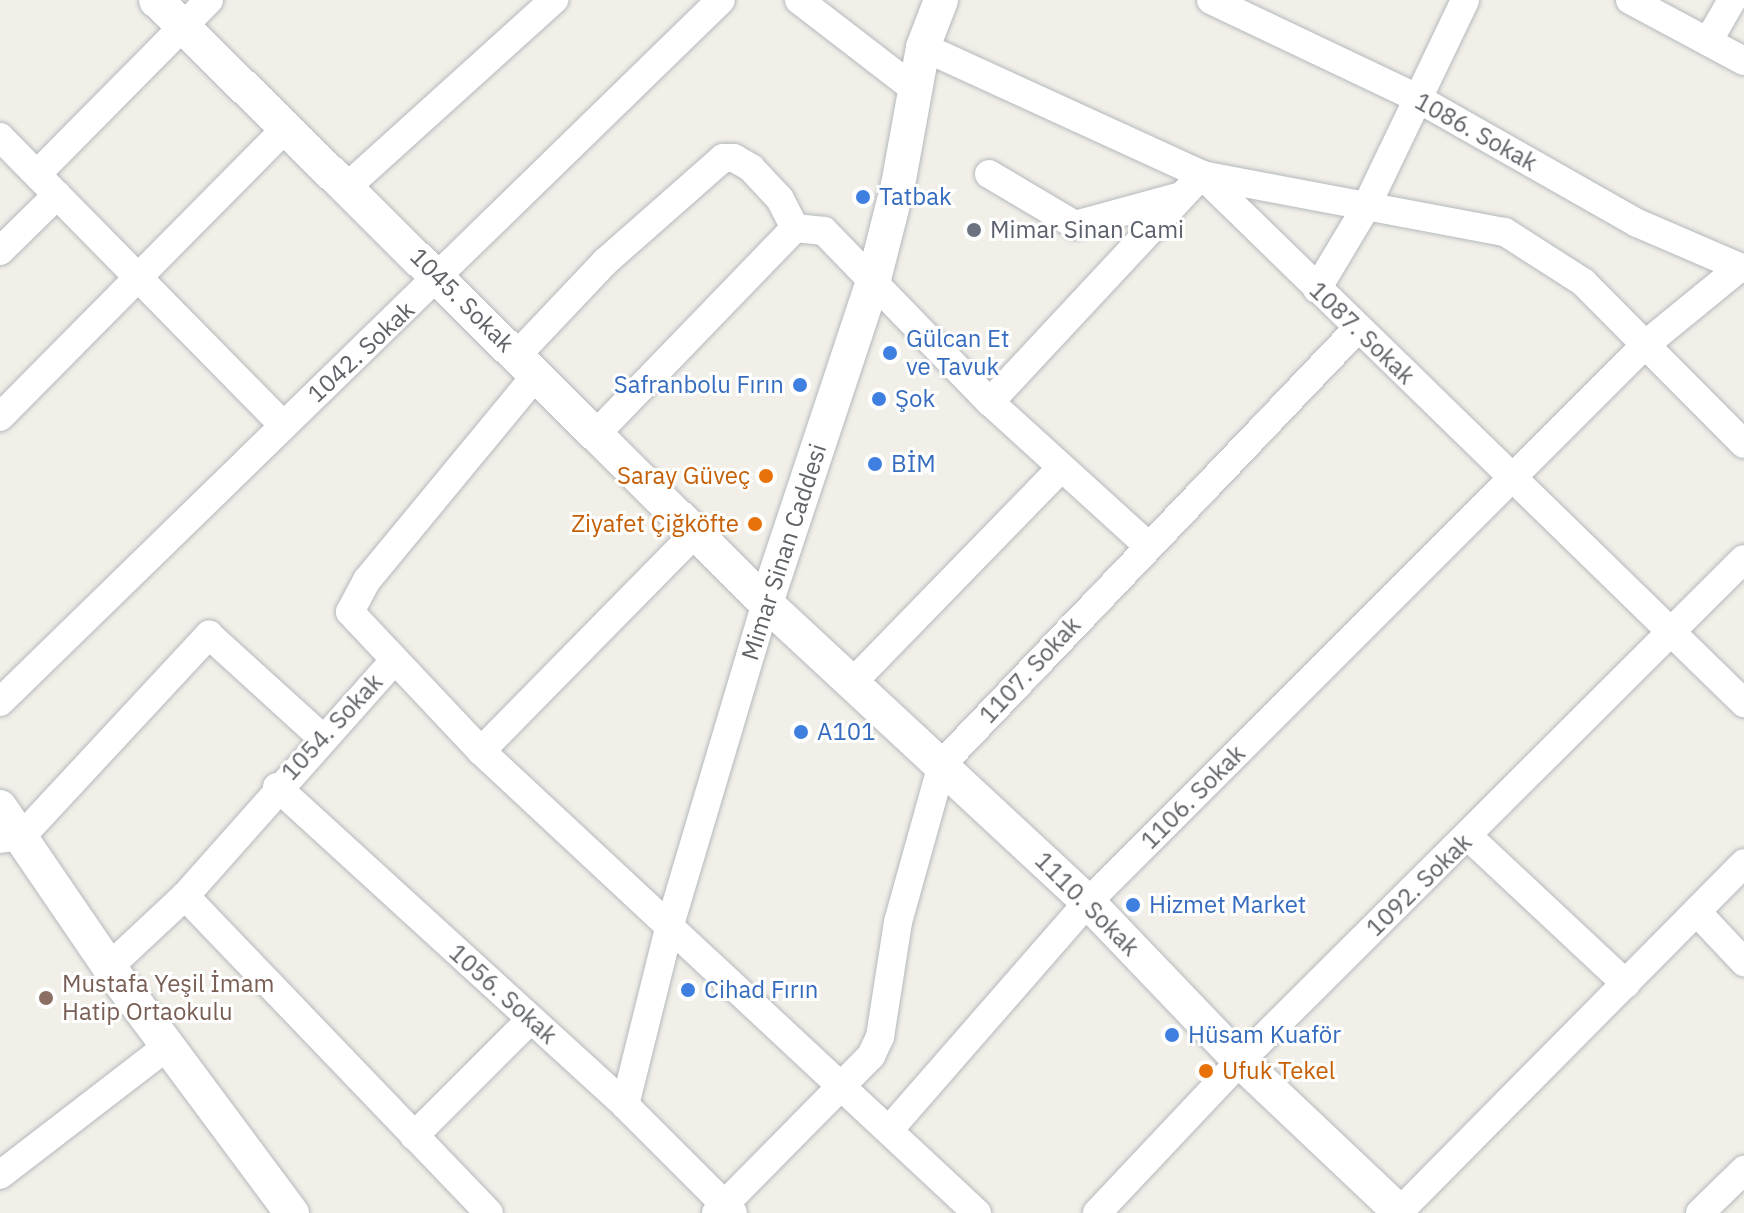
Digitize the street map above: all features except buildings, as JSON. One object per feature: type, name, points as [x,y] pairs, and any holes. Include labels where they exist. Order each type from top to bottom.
[{"type":"street","name":"1045. Sokak","points":[[156,0],[348,186],[766,603]]},
{"type":"street","points":[[38,173],[209,0]]},
{"type":"street","points":[[348,186],[554,0]]},
{"type":"street","name":"1042. Sokak","points":[[0,702],[283,425],[440,278],[721,0]]},
{"type":"street","points":[[799,0],[916,90]]},
{"type":"street","name":"Mimar Sinan Caddesi","points":[[625,1105],[669,928],[766,603],[874,279],[923,47],[941,0]]},
{"type":"street","name":"1086. Sokak","points":[[1211,0],[1417,98],[1637,223],[1742,268]]},
{"type":"street","points":[[1317,289],[1366,207],[1465,0]]},
{"type":"street","points":[[1630,0],[1744,61]]},
{"type":"street","points":[[1709,40],[1732,0]]},
{"type":"street","name":"1087. Sokak","points":[[923,47],[1202,175],[1744,703]]},
{"type":"street","points":[[0,417],[287,127]]},
{"type":"street","points":[[0,137],[142,276],[283,425]]},
{"type":"street","points":[[393,662],[350,612],[367,580],[528,364],[616,253],[723,158],[734,158],[751,168],[780,199],[795,228]]},
{"type":"street","points":[[989,174],[1075,225],[1182,196]]},
{"type":"street","points":[[990,402],[1202,175],[1505,232],[1583,282],[1744,444]]},
{"type":"street","points":[[0,251],[57,195]]},
{"type":"street","points":[[795,228],[824,231],[874,279],[990,402],[1147,545]]},
{"type":"street","points":[[597,433],[795,228]]},
{"type":"street","name":"1106. Sokak","points":[[889,1130],[1088,902],[1645,345],[1742,268]]},
{"type":"street","name":"1107. Sokak","points":[[724,1210],[862,1070],[880,1037],[898,922],[942,764],[1147,545],[1358,328]]},
{"type":"street","points":[[852,683],[1061,468]]},
{"type":"street","points":[[481,751],[695,533]]},
{"type":"street","name":"1092. Sokak","points":[[1097,1213],[1240,1061],[1469,837],[1744,559]]},
{"type":"street","name":"1110. Sokak","points":[[766,603],[1088,902],[1240,1061],[1400,1212]]},
{"type":"street","points":[[11,837],[209,635],[322,738]]},
{"type":"street","name":"1054. Sokak","points":[[109,967],[185,896],[277,787],[393,662],[481,751],[977,1213]]},
{"type":"street","name":"1056. Sokak","points":[[277,787],[625,1105],[724,1210]]},
{"type":"street","points":[[0,807],[11,837],[292,1213]]},
{"type":"street","points":[[1469,837],[1626,984]]},
{"type":"street","points":[[1400,1212],[1744,863]]},
{"type":"street","points":[[185,896],[489,1213]]},
{"type":"street","points":[[1697,912],[1744,962]]},
{"type":"street","points":[[414,1136],[531,1019]]},
{"type":"street","points":[[0,1175],[169,1045]]},
{"type":"street","points":[[1700,1213],[1744,1170]]},
{"type":"place","name":"Tatbak","points":[[863,197]]},
{"type":"place","name":"Mimar Sinan Cami","points":[[974,230]]},
{"type":"place","name":"Gülcan Et ve Tavuk","points":[[890,353]]},
{"type":"place","name":"Safranbolu Fırın","points":[[800,385]]},
{"type":"place","name":"Şok","points":[[879,399]]},
{"type":"place","name":"BİM","points":[[875,464]]},
{"type":"place","name":"Saray Güveç","points":[[766,476]]},
{"type":"place","name":"Ziyafet Çiğköfte","points":[[755,524]]},
{"type":"place","name":"A101","points":[[801,732]]},
{"type":"place","name":"Hizmet Market","points":[[1133,905]]},
{"type":"place","name":"Cihad Fırın","points":[[688,990]]},
{"type":"place","name":"Mustafa Yeşil İmam Hatip Ortaokulu","points":[[46,998]]},
{"type":"place","name":"Hüsam Kuaför","points":[[1172,1035]]},
{"type":"place","name":"Ufuk Tekel","points":[[1206,1071]]}]
